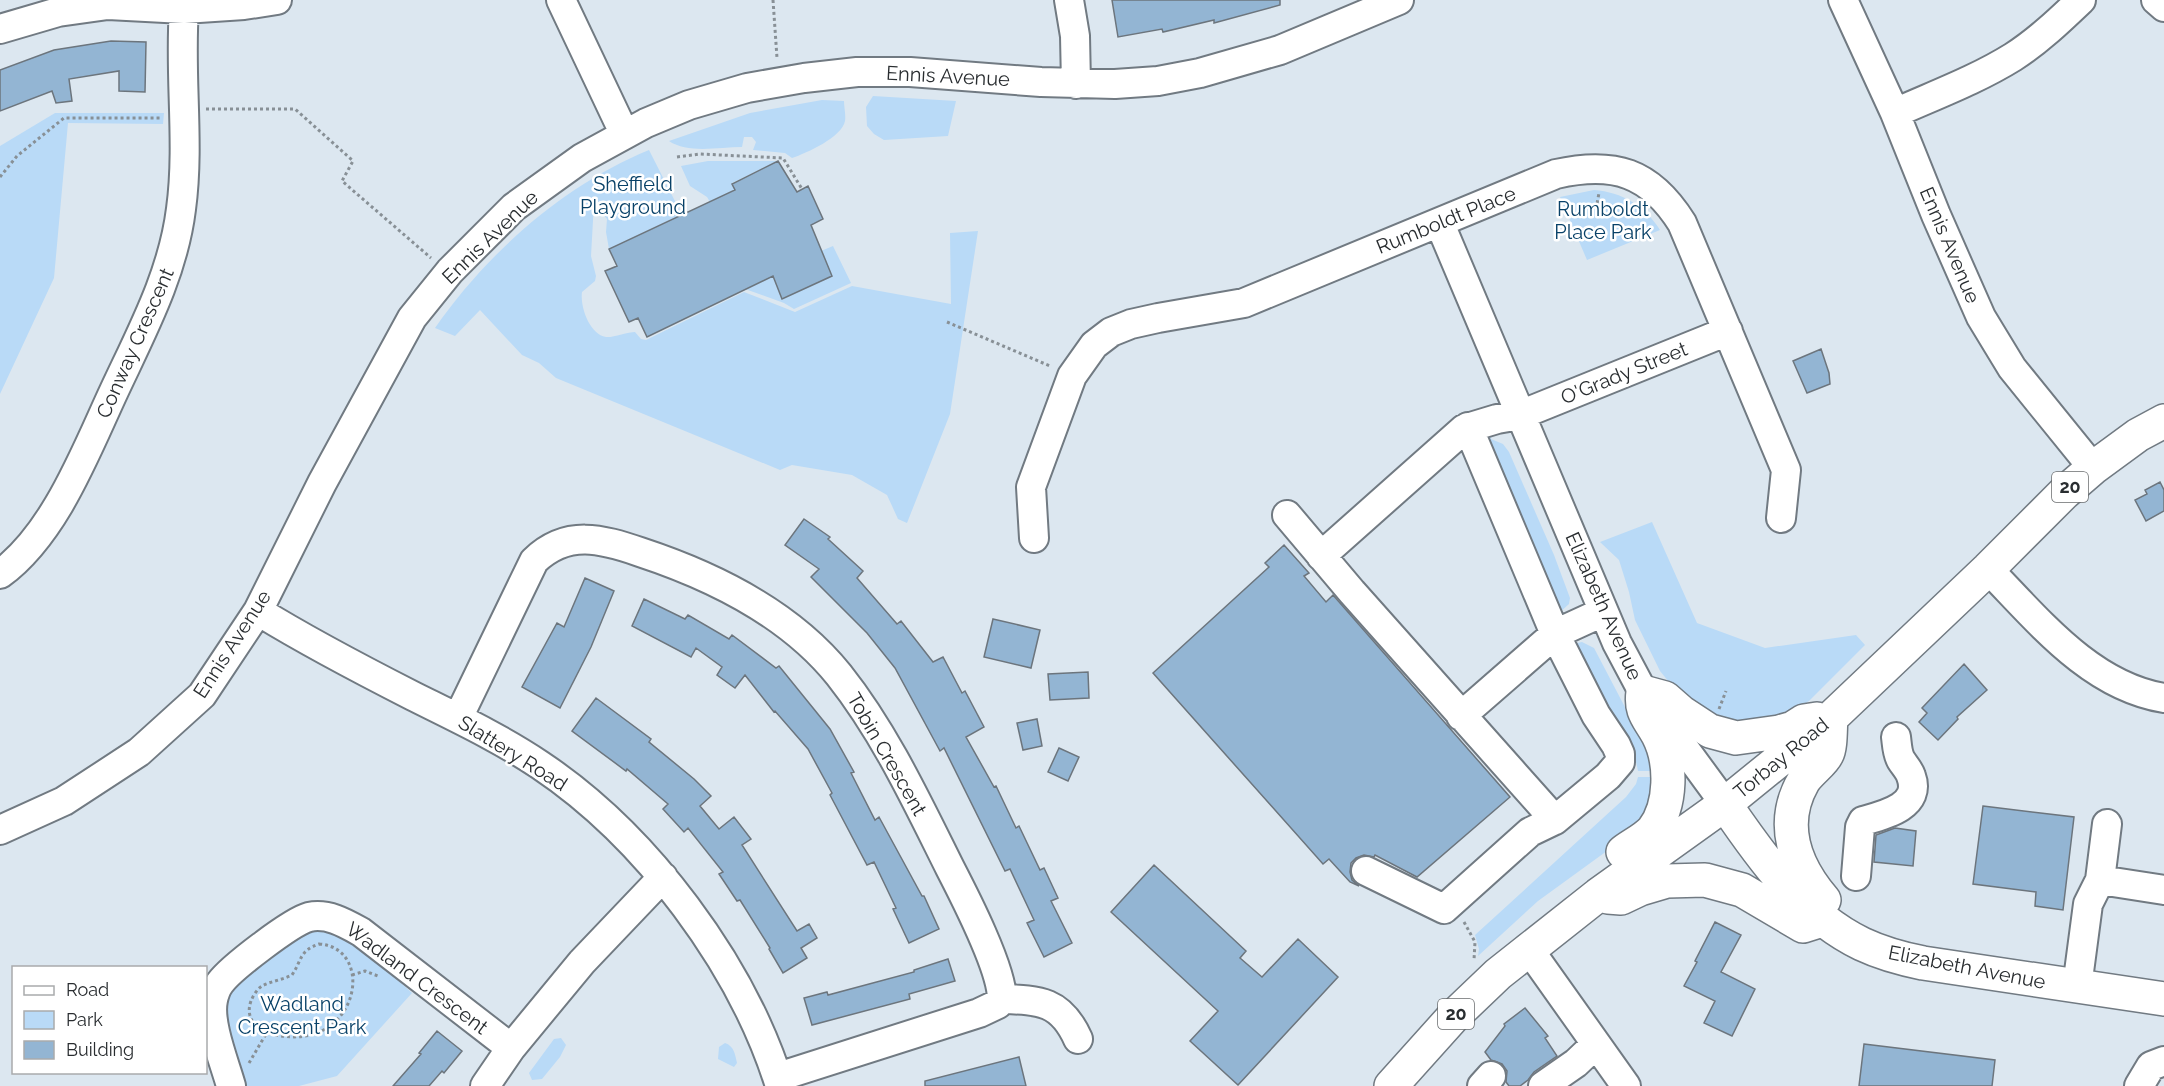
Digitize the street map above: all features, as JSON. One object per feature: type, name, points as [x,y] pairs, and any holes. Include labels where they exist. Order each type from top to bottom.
[{"type":"main road","name":"Torbay Road","points":[[1391,1086],[1477,993],[1528,948],[1725,804],[1831,717],[2092,468],[2138,435],[2164,421]]},
{"type":"main road","points":[[1643,692],[1665,698],[1681,712],[1710,731],[1736,738],[1779,732],[1793,728],[1804,721],[1831,717],[1828,754],[1813,768],[1802,783],[1792,819],[1795,854],[1803,872],[1824,900],[1824,920],[1803,926],[1742,890],[1705,880],[1684,879],[1660,883],[1621,898],[1598,895],[1599,875],[1602,869],[1651,832],[1664,806],[1668,783],[1665,750],[1643,710],[1643,692]]},
{"type":"main road","name":"Elizabeth Avenue","points":[[1725,804],[1752,844],[1801,900],[1824,920],[1862,944],[1900,958],[1934,965],[2164,999]]},
{"type":"street","points":[[0,29],[58,12],[108,5],[184,9],[278,0]]},
{"type":"street","points":[[561,0],[624,133]]},
{"type":"street","points":[[1069,0],[1075,36],[1076,84]]},
{"type":"street","name":"Ennis Avenue","points":[[0,830],[64,801],[139,753],[202,695],[258,611],[322,483],[412,318],[450,271],[514,207],[582,158],[624,133],[699,102],[747,88],[857,72],[910,72],[1076,84],[1158,81],[1200,73],[1280,50],[1334,12],[1399,0]]},
{"type":"street","name":"Ennis Avenue","points":[[1844,0],[1895,112],[1958,267],[1995,342],[2012,368],[2092,468]]},
{"type":"street","points":[[1895,112],[1959,85],[2014,57],[2081,0]]},
{"type":"street","points":[[2156,0],[2164,7]]},
{"type":"street","name":"Conway Crescent","points":[[0,574],[23,554],[54,513],[74,479],[166,277],[178,233],[184,180],[182,48],[184,9]]},
{"type":"street","name":"Rumboldt Place","points":[[1034,538],[1031,487],[1072,376],[1094,345],[1112,332],[1131,324],[1244,303],[1440,224],[1556,174],[1580,169],[1604,168],[1626,173],[1651,187],[1670,203],[1682,224],[1786,470],[1780,518]]},
{"type":"street","name":"Elizabeth Avenue","points":[[1440,224],[1603,612],[1643,692],[1725,804]]},
{"type":"street","name":"O'Grady Street","points":[[1468,427],[1520,415],[1728,331]]},
{"type":"street","points":[[1321,556],[1468,427],[1555,634],[1596,715],[1620,754],[1620,762],[1616,768],[1555,820],[1530,832],[1444,909],[1366,871]]},
{"type":"street","points":[[1287,515],[1461,716],[1555,820]]},
{"type":"street","name":"Tobin Crescent","points":[[458,718],[534,561],[544,552],[572,540],[589,538],[622,546],[705,576],[752,602],[813,647],[838,674],[862,707],[881,735],[966,900],[994,966],[1002,999]]},
{"type":"street","points":[[1988,568],[2090,667],[2131,690],[2164,698]]},
{"type":"street","name":"Slattery Road","points":[[258,611],[353,665],[458,718],[539,764],[615,826],[663,877],[713,946],[743,995],[762,1033],[779,1082]]},
{"type":"street","points":[[1461,716],[1555,634],[1603,612]]},
{"type":"street","points":[[1856,876],[1860,827],[1863,821],[1899,808],[1910,799],[1913,787],[1911,777],[1900,758],[1896,736]]},
{"type":"street","points":[[2077,987],[2088,904],[2100,880],[2107,824]]},
{"type":"street","points":[[485,1086],[511,1048],[582,962],[663,877]]},
{"type":"street","points":[[2100,880],[2164,890]]},
{"type":"street","name":"Wadland Crescent","points":[[239,1077],[213,1023],[212,1002],[220,984],[234,970],[291,926],[309,917],[324,916],[342,922],[361,933],[511,1048]]},
{"type":"street","points":[[1528,948],[1626,1086]]},
{"type":"street","points":[[779,1082],[979,1013],[998,1004],[1002,999],[1035,1000],[1056,1008],[1073,1028],[1078,1039]]},
{"type":"street","points":[[1543,1086],[1576,1063],[1596,1044]]},
{"type":"street","points":[[2139,1086],[2151,1066],[2164,1061]]},
{"type":"path","points":[[773,0],[777,58]]},
{"type":"path","points":[[201,109],[295,109],[353,161],[342,182],[431,258]]},
{"type":"path","points":[[0,177],[17,156],[64,118],[166,118]]},
{"type":"path","points":[[677,158],[700,154],[783,158],[802,189]]},
{"type":"path","points":[[1596,208],[1601,186]]},
{"type":"path","points":[[947,322],[1057,369]]},
{"type":"path","points":[[1452,902],[1473,936],[1476,947],[1474,962]]},
{"type":"path","points":[[319,944],[330,945],[341,951],[352,975],[352,989],[348,1005],[341,1017],[330,1027],[301,1036],[266,1034],[250,1018],[248,1008],[253,995],[260,987],[292,975],[299,957],[309,947],[319,944]]},
{"type":"path","points":[[239,1077],[266,1034]]},
{"type":"green space","points":[[873,96],[956,101],[948,136],[884,140],[867,126],[866,107]]},
{"type":"green space","points":[[822,100],[844,101],[845,121],[842,127],[838,133],[823,144],[792,158],[785,153],[753,150],[756,142],[752,137],[744,137],[742,147],[714,149],[694,149],[669,141],[750,113]]},
{"type":"green space","points":[[55,113],[164,113],[163,124],[68,123],[54,278],[0,394],[0,146]]},
{"type":"green space","name":"Sheffield Playground","points":[[649,150],[682,215],[609,249],[606,232],[607,219],[594,203],[591,256],[596,276],[595,281],[582,292],[582,298],[584,312],[590,325],[600,335],[606,337],[635,332],[641,339],[646,340],[744,292],[795,312],[852,286],[951,304],[950,233],[978,231],[950,414],[907,523],[898,519],[887,495],[852,475],[792,465],[780,470],[556,378],[539,363],[522,355],[480,310],[455,336],[435,328],[479,273],[530,224],[587,182]]},
{"type":"green space","points":[[708,161],[778,161],[732,183],[735,190],[710,202],[707,197],[690,186],[681,166]]},
{"type":"green space","name":"Rumboldt Place Park","points":[[1594,190],[1614,194],[1632,202],[1654,221],[1660,230],[1587,260],[1560,197]]},
{"type":"green space","points":[[833,246],[851,283],[794,309],[745,289],[773,276],[783,299],[831,276],[821,251]]},
{"type":"green space","points":[[1492,433],[1491,439],[1503,444],[1509,452],[1554,555],[1570,598],[1569,604],[1559,613],[1486,437]]},
{"type":"green space","points":[[1652,522],[1697,623],[1765,648],[1856,635],[1865,645],[1809,701],[1783,716],[1748,725],[1714,718],[1686,703],[1660,671],[1635,620],[1619,560],[1600,542]]},
{"type":"green space","points":[[1582,642],[1594,648],[1627,711],[1644,737],[1656,771],[1638,771],[1633,747],[1622,733],[1573,644]]},
{"type":"green space","points":[[1638,777],[1656,777],[1643,818],[1611,848],[1538,901],[1478,956],[1479,949],[1475,935],[1626,797],[1636,784]]},
{"type":"green space","name":"Wadland Crescent Park","points":[[322,929],[356,942],[412,993],[337,1076],[299,1086],[244,1086],[224,1016],[225,1000],[234,984],[303,933]]},
{"type":"green space","points":[[561,1038],[566,1045],[560,1057],[542,1079],[532,1080],[529,1073],[554,1039]]},
{"type":"green space","points":[[725,1043],[732,1048],[735,1054],[737,1063],[734,1067],[718,1059],[719,1047]]},
{"type":"building","points":[[1112,0],[1280,0],[1280,5],[1214,23],[1214,20],[1163,32],[1162,29],[1118,37]]},
{"type":"building","points":[[111,41],[146,42],[145,92],[119,91],[119,71],[69,79],[72,101],[56,103],[52,91],[0,111],[0,70],[54,50]]},
{"type":"building","points":[[778,161],[797,192],[808,186],[823,219],[811,225],[832,276],[782,299],[773,276],[647,337],[638,318],[629,322],[605,271],[617,266],[609,249],[735,190],[732,184]]},
{"type":"building","points":[[1821,349],[1830,384],[1807,393],[1793,361]]},
{"type":"building","points":[[2160,482],[2164,490],[2164,511],[2146,521],[2135,500],[2147,494],[2145,490]]},
{"type":"building","points":[[804,519],[830,537],[828,539],[863,571],[857,578],[897,624],[901,621],[933,662],[943,657],[962,693],[965,691],[984,727],[966,737],[994,787],[996,786],[1016,828],[1019,826],[1040,870],[1044,868],[1058,898],[1051,901],[1072,943],[1044,957],[1027,923],[1034,920],[1010,869],[1005,871],[944,748],[940,751],[895,668],[867,633],[811,577],[819,569],[785,545]]},
{"type":"building","points":[[1284,545],[1309,573],[1304,576],[1326,602],[1333,595],[1510,797],[1417,877],[1375,855],[1374,857],[1364,855],[1351,863],[1352,880],[1359,886],[1350,882],[1329,859],[1323,864],[1153,673],[1269,567],[1265,563]]},
{"type":"building","points":[[585,578],[614,591],[591,647],[560,708],[522,687],[557,623],[564,627]]},
{"type":"building","points":[[644,599],[685,619],[688,615],[729,639],[732,635],[776,668],[779,666],[830,729],[854,772],[851,773],[875,820],[879,817],[924,896],[939,929],[909,943],[893,909],[896,908],[874,862],[867,865],[808,749],[774,712],[745,675],[735,688],[717,675],[722,667],[696,648],[691,657],[632,626]]},
{"type":"building","points":[[993,619],[1040,630],[1031,668],[984,657]]},
{"type":"building","points":[[1964,664],[1987,690],[1957,717],[1958,719],[1938,740],[1919,722],[1927,713],[1922,708]]},
{"type":"building","points":[[1088,672],[1089,698],[1050,700],[1048,674]]},
{"type":"building","points":[[596,698],[651,739],[649,742],[711,796],[700,806],[719,829],[734,817],[751,839],[742,845],[797,931],[809,924],[817,938],[801,948],[807,958],[783,973],[740,900],[737,901],[719,874],[723,872],[688,828],[684,832],[663,809],[668,804],[627,769],[626,771],[572,731]]},
{"type":"building","points":[[1037,719],[1042,746],[1023,750],[1017,723]]},
{"type":"building","points":[[1059,748],[1079,757],[1068,781],[1048,772]]},
{"type":"building","points":[[1983,806],[2074,817],[2063,910],[2035,906],[2036,892],[1973,884]]},
{"type":"building","points":[[1895,828],[1916,831],[1913,866],[1874,862],[1876,835]]},
{"type":"building","points":[[1154,865],[1246,951],[1240,958],[1262,977],[1298,939],[1338,977],[1238,1085],[1190,1041],[1218,1011],[1111,912]]},
{"type":"building","points":[[1715,922],[1741,935],[1721,972],[1755,989],[1732,1036],[1704,1023],[1715,1001],[1684,986]]},
{"type":"building","points":[[948,959],[955,981],[909,994],[910,999],[812,1025],[804,998],[827,992],[828,995],[914,972],[914,970]]},
{"type":"building","points":[[1525,1008],[1548,1036],[1545,1038],[1557,1056],[1534,1072],[1520,1086],[1509,1086],[1506,1082],[1507,1071],[1502,1064],[1491,1060],[1485,1052],[1505,1026],[1504,1024]]},
{"type":"building","points":[[437,1031],[462,1051],[444,1073],[442,1071],[429,1086],[393,1086],[421,1054],[419,1053]]},
{"type":"building","points":[[1864,1044],[1995,1060],[1992,1086],[1859,1086]]},
{"type":"building","points":[[1019,1057],[1026,1086],[925,1086],[925,1081]]}]
